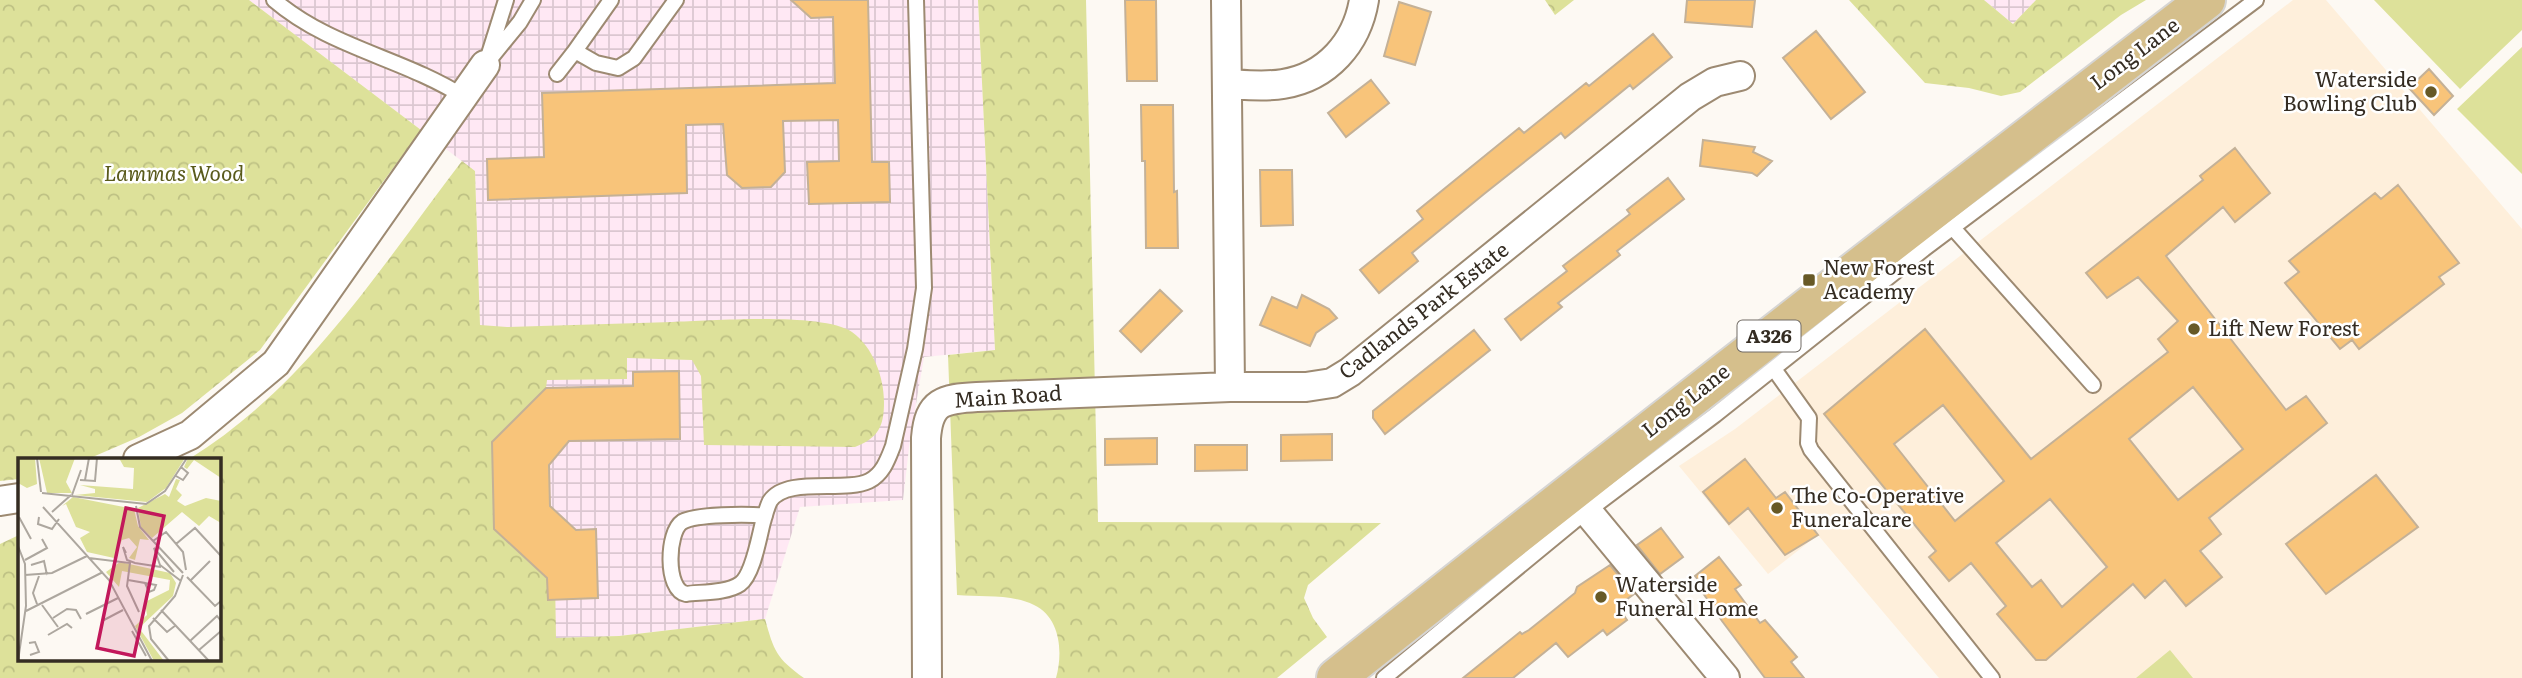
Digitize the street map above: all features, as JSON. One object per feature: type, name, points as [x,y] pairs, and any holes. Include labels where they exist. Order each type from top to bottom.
[{"type":"main road","name":"Long Lane","points":[[1336,678],[1581,500],[1908,228],[2206,0]]},
{"type":"street","points":[[1226,0],[1230,387]]},
{"type":"street","points":[[1228,84],[1283,84],[1310,76],[1328,65],[1343,51],[1361,18],[1364,0]]},
{"type":"street","points":[[140,458],[190,435],[276,363],[485,65]]},
{"type":"street","name":"Cadlands Park Estate","points":[[1230,387],[1306,387],[1332,383],[1342,378],[1690,97],[1715,82],[1740,76]]},
{"type":"street","name":"Main Road","points":[[927,678],[926,438],[930,414],[936,406],[957,398],[1230,387]]},
{"type":"street","points":[[0,501],[18,498]]},
{"type":"street","points":[[1581,500],[1725,678]]},
{"type":"lane","points":[[274,0],[299,19],[335,39],[427,75],[464,97]]},
{"type":"lane","points":[[485,65],[506,0]]},
{"type":"lane","points":[[485,65],[520,22],[533,0]]},
{"type":"lane","points":[[557,74],[611,0]]},
{"type":"lane","points":[[575,51],[609,68],[626,64],[646,44],[676,0]]},
{"type":"lane","points":[[765,516],[751,514],[699,518],[680,523],[674,531],[672,542],[674,586],[680,593],[686,594],[739,585],[746,578],[771,499],[780,492],[792,489],[868,481],[882,470],[892,446],[915,349],[923,288],[916,0]]},
{"type":"lane","points":[[1384,678],[1581,500],[1774,369],[1953,228],[2256,0]]},
{"type":"lane","points":[[1953,228],[2093,385]]},
{"type":"lane","points":[[1774,369],[1808,418],[1808,443],[1811,450],[1992,678]]},
{"type":"shaded area","points":[[249,0],[978,0],[995,350],[924,357],[903,500],[800,507],[765,619],[619,636],[489,640],[475,171]]},
{"type":"shaded area","points":[[1984,0],[2036,0],[2013,24]]},
{"type":"shaded area","name":"Lift New Forest","points":[[2293,0],[2326,0],[2522,229],[2522,678],[1939,678],[1818,535],[1768,574],[1679,466],[1735,429]]},
{"type":"green space","name":"Lammas Wood","points":[[0,0],[249,0],[421,130],[260,350],[182,413],[139,437],[90,458],[18,458],[18,479],[0,481]]},
{"type":"green space","points":[[978,0],[1086,0],[1098,522],[1381,523],[1308,585],[1304,598],[1313,618],[1327,637],[1277,678],[1056,678],[1058,637],[1050,618],[1043,611],[1026,601],[1016,599],[957,595],[948,355],[995,350]]},
{"type":"green space","points":[[1545,0],[1574,0],[1555,15]]},
{"type":"green space","points":[[1849,0],[1984,0],[2013,24],[2036,0],[2146,0],[2121,15],[2020,92],[2001,96],[1969,88],[1925,83]]},
{"type":"green space","points":[[2374,0],[2522,0],[2522,30],[2460,89]]},
{"type":"green space","points":[[2522,47],[2522,174],[2457,109]]},
{"type":"green space","points":[[462,161],[475,171],[480,325],[507,327],[738,319],[792,320],[837,326],[859,338],[876,363],[883,392],[884,411],[881,425],[874,435],[855,447],[704,445],[701,376],[692,360],[627,358],[627,379],[547,380],[546,388],[493,442],[555,578],[556,638],[619,636],[765,619],[777,653],[804,678],[0,678],[0,544],[18,535],[18,660],[220,660],[220,458],[190,458],[231,430],[269,397],[339,323]]},
{"type":"green space","points":[[2170,650],[2193,678],[2136,678]]},
{"type":"building","points":[[791,0],[868,0],[872,162],[889,162],[890,202],[809,204],[807,162],[839,161],[838,120],[783,121],[785,172],[771,187],[742,188],[727,175],[723,124],[686,125],[687,193],[488,200],[487,159],[544,157],[542,93],[835,83],[833,17],[811,18]]},
{"type":"building","points":[[1125,0],[1156,0],[1157,81],[1127,81]]},
{"type":"building","points":[[1687,0],[1755,0],[1752,27],[1685,22]]},
{"type":"building","points":[[1399,2],[1431,12],[1415,65],[1384,56]]},
{"type":"building","points":[[1816,31],[1865,92],[1831,119],[1783,58]]},
{"type":"building","points":[[1653,34],[1672,57],[1633,89],[1630,85],[1565,138],[1561,133],[1484,194],[1412,253],[1418,261],[1379,293],[1360,270],[1423,219],[1417,211],[1519,128],[1524,133],[1586,83],[1589,86]]},
{"type":"building","name":"Waterside Bowling Club","points":[[2429,69],[2453,96],[2434,115],[2409,88]]},
{"type":"building","points":[[1371,80],[1389,103],[1346,137],[1328,113]]},
{"type":"building","points":[[1141,105],[1173,105],[1178,248],[1146,248]]},
{"type":"building","points":[[1703,140],[1755,147],[1753,152],[1772,161],[1757,176],[1700,166]]},
{"type":"building","points":[[2235,148],[2270,193],[2235,222],[2223,207],[2166,256],[2286,410],[2306,396],[2327,423],[2209,518],[2221,534],[2200,551],[2222,577],[2186,606],[2165,580],[2145,598],[2133,584],[2046,660],[2036,660],[1997,614],[2006,606],[1971,563],[1949,581],[1929,557],[1936,551],[1824,414],[1925,329],[2031,459],[2168,352],[2158,339],[2178,321],[2138,277],[2107,298],[2086,273],[2203,180],[2200,176]],"holes":[[[2193,387],[2243,449],[2178,500],[2129,439]],[[1943,405],[2004,481],[1955,521],[1894,444]],[[2050,499],[2107,567],[2062,607],[2041,580],[2032,587],[1996,543]]]},
{"type":"building","points":[[1260,170],[1292,170],[1293,225],[1261,226]]},
{"type":"building","points":[[1668,178],[1684,199],[1617,251],[1620,255],[1558,303],[1562,307],[1521,340],[1505,319],[1567,271],[1563,266],[1630,214],[1627,210]]},
{"type":"building","points":[[2398,185],[2459,263],[2439,277],[2444,284],[2359,349],[2352,340],[2340,349],[2285,283],[2299,272],[2289,261],[2375,193],[2381,199]]},
{"type":"building","points":[[1160,290],[1182,311],[1141,352],[1120,331]]},
{"type":"building","points":[[1302,295],[1329,309],[1337,318],[1316,333],[1310,346],[1260,325],[1272,297],[1297,308]]},
{"type":"building","points":[[1474,330],[1490,350],[1385,434],[1373,418],[1373,411]]},
{"type":"building","points":[[679,371],[680,439],[569,441],[549,465],[550,506],[576,530],[596,529],[598,598],[548,600],[547,578],[494,529],[492,442],[546,388],[633,386],[633,372]]},
{"type":"building","points":[[1332,434],[1332,460],[1281,461],[1281,435]]},
{"type":"building","points":[[1157,438],[1157,464],[1105,465],[1105,439]]},
{"type":"building","points":[[1195,445],[1247,445],[1247,470],[1195,471]]},
{"type":"building","name":"The Co-Operative Funeralcare","points":[[1745,459],[1776,498],[1785,492],[1818,535],[1785,555],[1748,508],[1729,524],[1703,492]]},
{"type":"building","points":[[2376,475],[2418,527],[2326,594],[2286,544]]},
{"type":"building","points":[[1661,528],[1683,557],[1660,574],[1637,545]]},
{"type":"building","points":[[1719,557],[1741,585],[1735,589],[1760,623],[1765,620],[1797,657],[1791,662],[1804,678],[1765,678],[1722,621],[1703,593],[1706,590],[1695,576]]},
{"type":"building","points":[[1610,565],[1634,594],[1626,600],[1629,604],[1620,610],[1627,620],[1607,635],[1603,630],[1568,657],[1556,643],[1513,678],[1463,678],[1520,632],[1522,634],[1529,630],[1575,593],[1577,587]]},
{"type":"place","name":"Waterside Bowling Club","points":[[2431,92]]},
{"type":"place","name":"New Forest Academy","points":[[1809,280]]},
{"type":"place","name":"Lift New Forest","points":[[2194,329]]},
{"type":"place","name":"The Co-Operative Funeralcare","points":[[1777,508]]},
{"type":"place","name":"Waterside Funeral Home","points":[[1601,597]]}]
